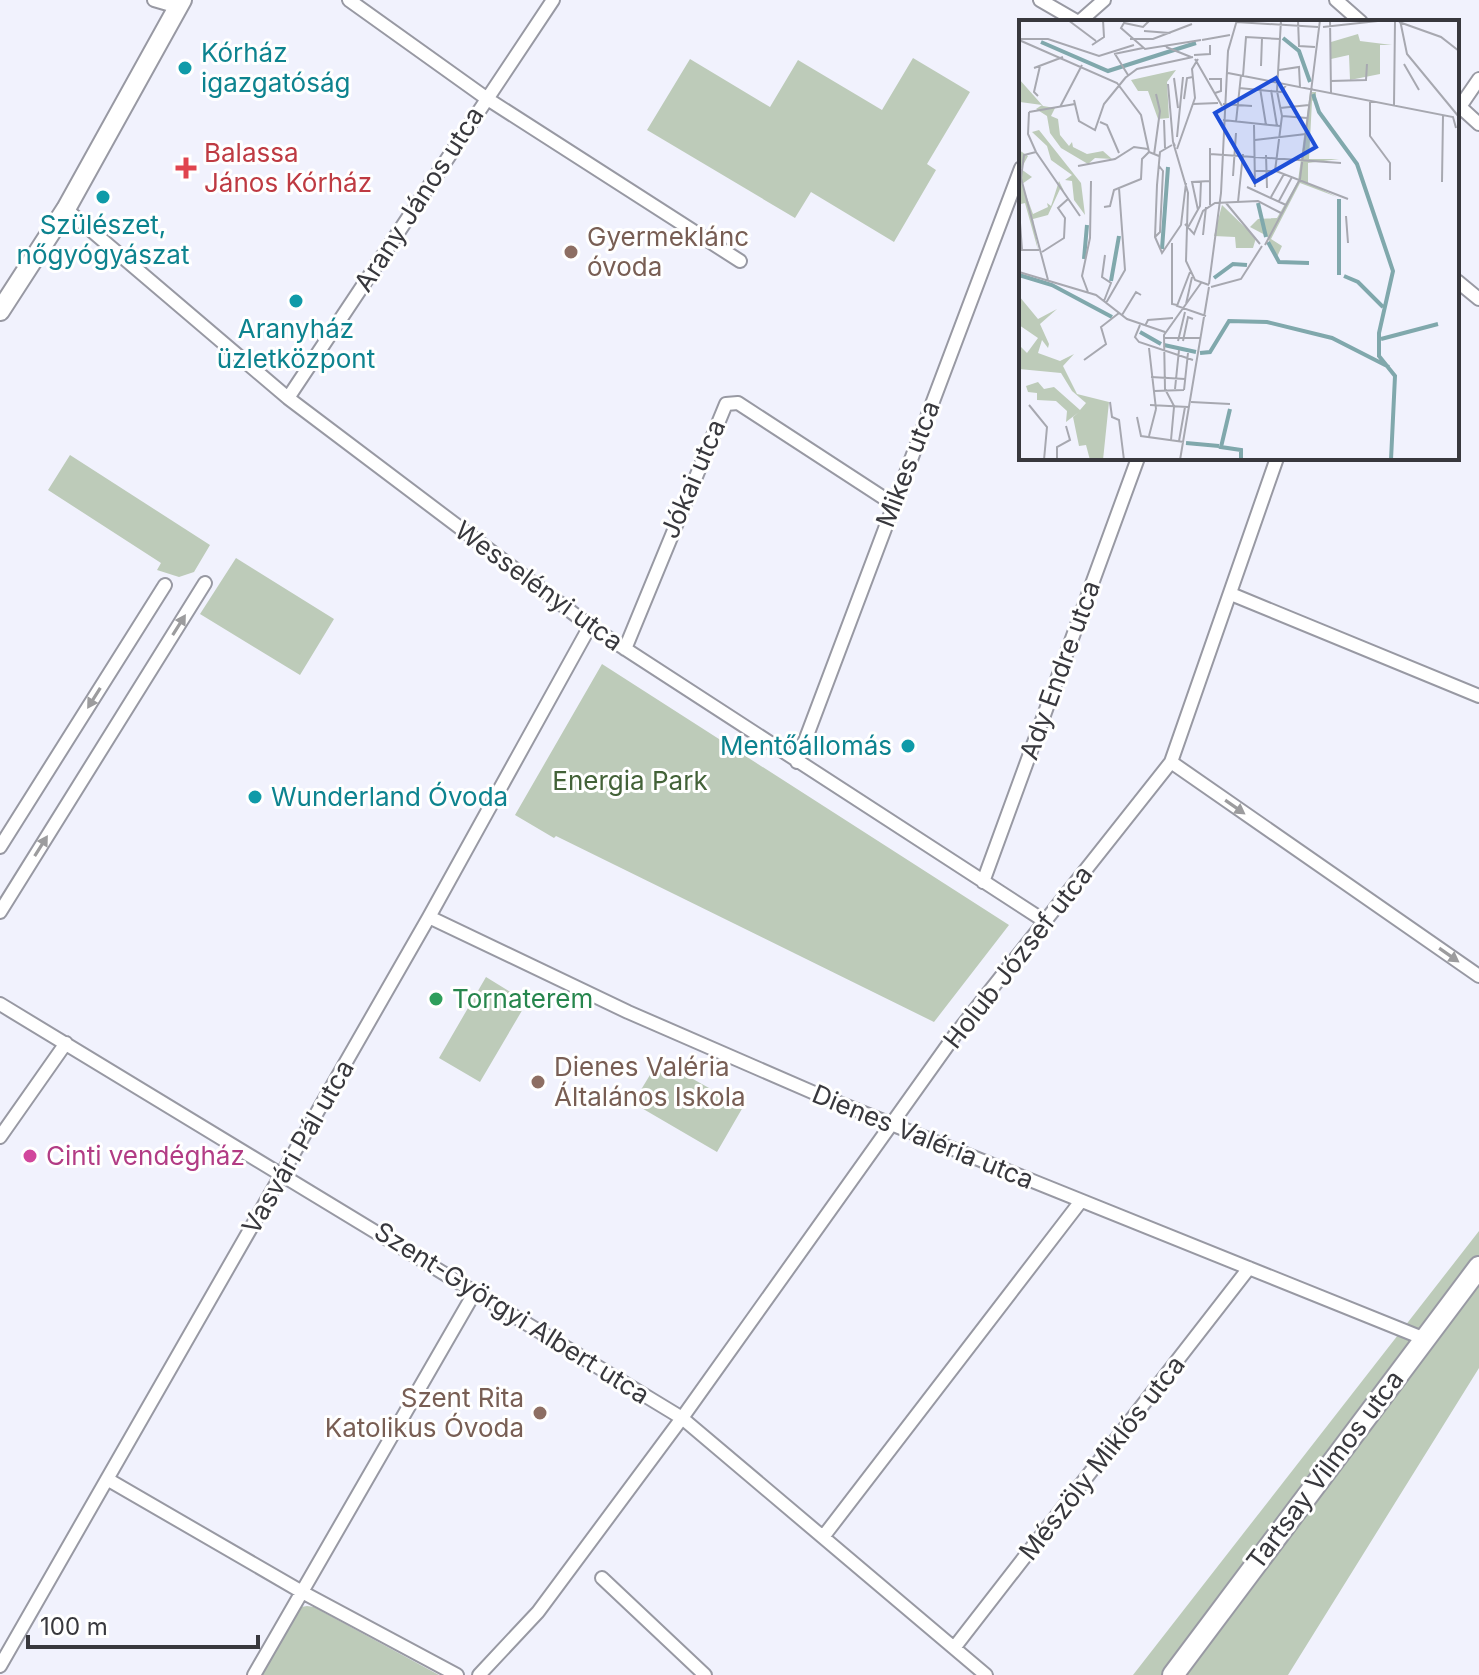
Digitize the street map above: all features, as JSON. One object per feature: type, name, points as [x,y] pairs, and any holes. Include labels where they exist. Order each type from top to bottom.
[{"type":"main road","name":"Tartsay Vilmos utca","points":[[1173,1675],[1479,1267]]},
{"type":"street","points":[[0,311],[66,209],[180,4],[154,0]]},
{"type":"street","points":[[349,0],[486,98],[740,261]]},
{"type":"street","name":"Arany János utca","points":[[288,398],[553,0]]},
{"type":"street","points":[[1040,0],[1075,20]]},
{"type":"street","points":[[1080,20],[1090,0]]},
{"type":"street","points":[[1081,20],[1104,0]]},
{"type":"street","points":[[1336,0],[1359,20]]},
{"type":"street","points":[[1459,106],[1479,79]]},
{"type":"street","points":[[1459,108],[1479,124]]},
{"type":"street","name":"Mikes utca","points":[[797,762],[1019,173]]},
{"type":"street","name":"Wesselényi utca","points":[[66,209],[288,398],[590,626],[1043,920]]},
{"type":"street","points":[[1459,283],[1479,299]]},
{"type":"street","name":"Jókai utca","points":[[625,649],[726,404],[738,403],[893,504]]},
{"type":"street","name":"Ady Endre utca","points":[[983,882],[1137,460]]},
{"type":"street","name":"Holub József utca","points":[[479,1675],[538,1612],[682,1418],[955,1035],[1171,762],[1276,460]]},
{"type":"street","points":[[0,912],[205,583]]},
{"type":"street","points":[[0,847],[165,585]]},
{"type":"street","points":[[1231,594],[1479,696]]},
{"type":"street","name":"Vasvári Pál utca","points":[[0,1666],[429,917],[590,626]]},
{"type":"street","points":[[1171,762],[1479,976]]},
{"type":"street","name":"Dienes Valéria utca","points":[[429,917],[628,1012],[893,1126],[1425,1339]]},
{"type":"street","name":"Szent-Györgyi Albert utca","points":[[0,1004],[476,1290],[682,1418],[986,1675]]},
{"type":"street","points":[[0,1137],[66,1043]]},
{"type":"street","points":[[823,1537],[1081,1201]]},
{"type":"street","name":"Mészöly Miklós utca","points":[[954,1648],[1249,1268]]},
{"type":"street","points":[[254,1675],[476,1290]]},
{"type":"street","points":[[107,1479],[302,1592],[457,1675]]},
{"type":"street","points":[[602,1578],[705,1675]]},
{"type":"green space","points":[[913,58],[970,92],[927,164],[936,170],[894,242],[811,192],[795,218],[647,130],[690,59],[770,107],[798,60],[882,110]]},
{"type":"green space","points":[[70,455],[210,545],[194,572],[179,577],[157,570],[161,563],[48,490]]},
{"type":"green space","points":[[236,558],[334,619],[300,675],[200,614]]},
{"type":"green space","name":"Energia Park","points":[[602,664],[1009,925],[934,1022],[556,836],[554,838],[515,815]]},
{"type":"green space","points":[[486,977],[527,1002],[480,1082],[439,1058]]},
{"type":"green space","points":[[659,1060],[743,1107],[717,1152],[633,1103]]},
{"type":"green space","points":[[1479,1231],[1479,1368],[1288,1675],[1133,1675]]},
{"type":"green space","points":[[307,1606],[439,1675],[262,1675],[301,1607]]},
{"type":"place","name":"Kórház igazgatóság","points":[[185,68]]},
{"type":"place","name":"Balassa János Kórház","points":[[186,168]]},
{"type":"place","name":"Szülészet, nőgyógyászat","points":[[103,197]]},
{"type":"place","name":"Gyermeklánc óvoda","points":[[571,252]]},
{"type":"place","name":"Aranyház üzletközpont","points":[[296,301]]},
{"type":"place","name":"Mentőállomás","points":[[908,746]]},
{"type":"place","name":"Wunderland Óvoda","points":[[255,797]]},
{"type":"place","name":"Tornaterem","points":[[436,999]]},
{"type":"place","name":"Dienes Valéria Általános Iskola","points":[[538,1082]]},
{"type":"place","name":"Cinti vendégház","points":[[30,1156]]},
{"type":"place","name":"Szent Rita Katolikus Óvoda","points":[[540,1413]]}]
